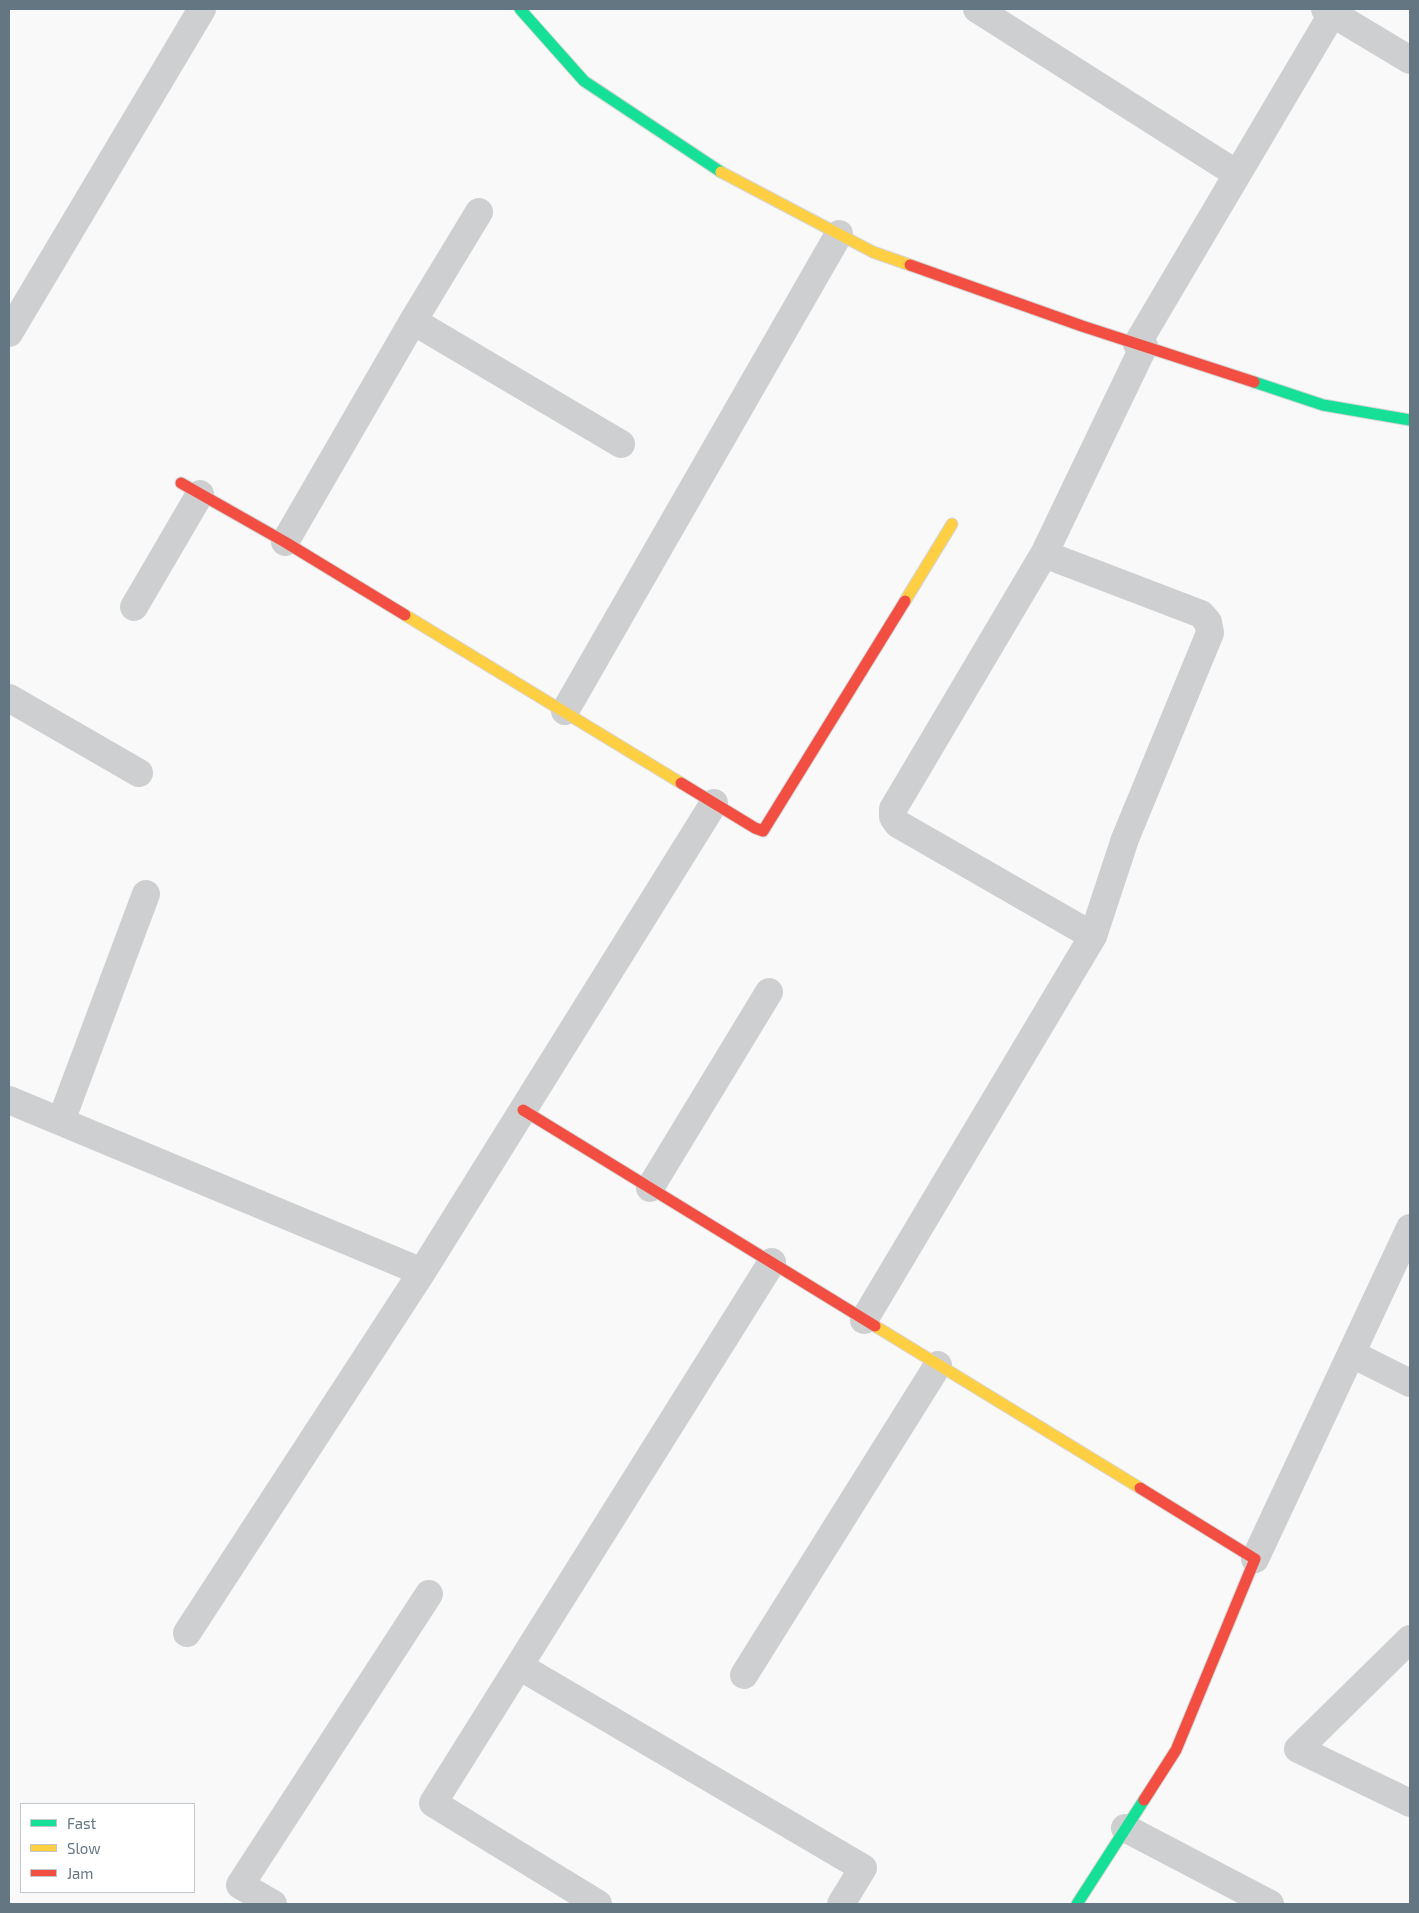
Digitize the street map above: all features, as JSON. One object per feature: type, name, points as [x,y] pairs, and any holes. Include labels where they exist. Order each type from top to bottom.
[{"type":"street","points":[[9,332],[202,9]]},
{"type":"street","points":[[520,9],[584,81],[711,167],[874,252],[1140,345],[1323,405],[1410,420]]},
{"type":"street","points":[[977,9],[1237,174]]},
{"type":"street","points":[[1093,936],[898,824],[893,817],[893,809],[1044,554],[1140,345],[1331,10],[1410,60]]},
{"type":"street","points":[[285,542],[413,321],[479,212]]},
{"type":"street","points":[[565,711],[839,234]]},
{"type":"street","points":[[413,321],[621,444]]},
{"type":"street","points":[[134,607],[191,488],[285,542],[755,828],[763,830],[768,825],[952,524]]},
{"type":"street","points":[[864,1320],[1093,936],[1125,839],[1210,633],[1208,622],[1201,614],[1044,554]]},
{"type":"street","points":[[9,698],[139,773]]},
{"type":"street","points":[[187,1633],[422,1272],[714,802]]},
{"type":"street","points":[[61,1121],[146,894]]},
{"type":"street","points":[[650,1188],[769,992]]},
{"type":"street","points":[[9,1104],[61,1121],[422,1272]]},
{"type":"street","points":[[523,1110],[1255,1559]]},
{"type":"street","points":[[1077,1904],[1176,1750],[1255,1559],[1410,1228]]},
{"type":"street","points":[[598,1904],[433,1803],[772,1262]]},
{"type":"street","points":[[1352,1354],[1410,1383]]},
{"type":"street","points":[[744,1675],[938,1365]]},
{"type":"street","points":[[273,1904],[240,1885],[429,1594]]},
{"type":"street","points":[[1410,1638],[1298,1749],[1410,1803]]},
{"type":"street","points":[[519,1666],[863,1868],[841,1904]]},
{"type":"street","points":[[1126,1828],[1270,1904]]},
{"type":"traffic: fast","points":[[520,9],[584,81],[721,172]]},
{"type":"traffic: fast","points":[[1254,382],[1323,405],[1410,420]]},
{"type":"traffic: fast","points":[[1077,1904],[1144,1800]]},
{"type":"traffic: slow","points":[[721,172],[873,252],[910,265]]},
{"type":"traffic: slow","points":[[905,601],[952,524]]},
{"type":"traffic: slow","points":[[405,615],[681,783]]},
{"type":"traffic: slow","points":[[875,1326],[1140,1488]]},
{"type":"traffic: jam","points":[[910,265],[1082,326],[1254,382]]},
{"type":"traffic: jam","points":[[181,483],[285,542],[405,615]]},
{"type":"traffic: jam","points":[[681,783],[763,831],[905,601]]},
{"type":"traffic: jam","points":[[523,1110],[875,1326]]},
{"type":"traffic: jam","points":[[1140,1488],[1255,1559],[1176,1750],[1144,1800]]}]
